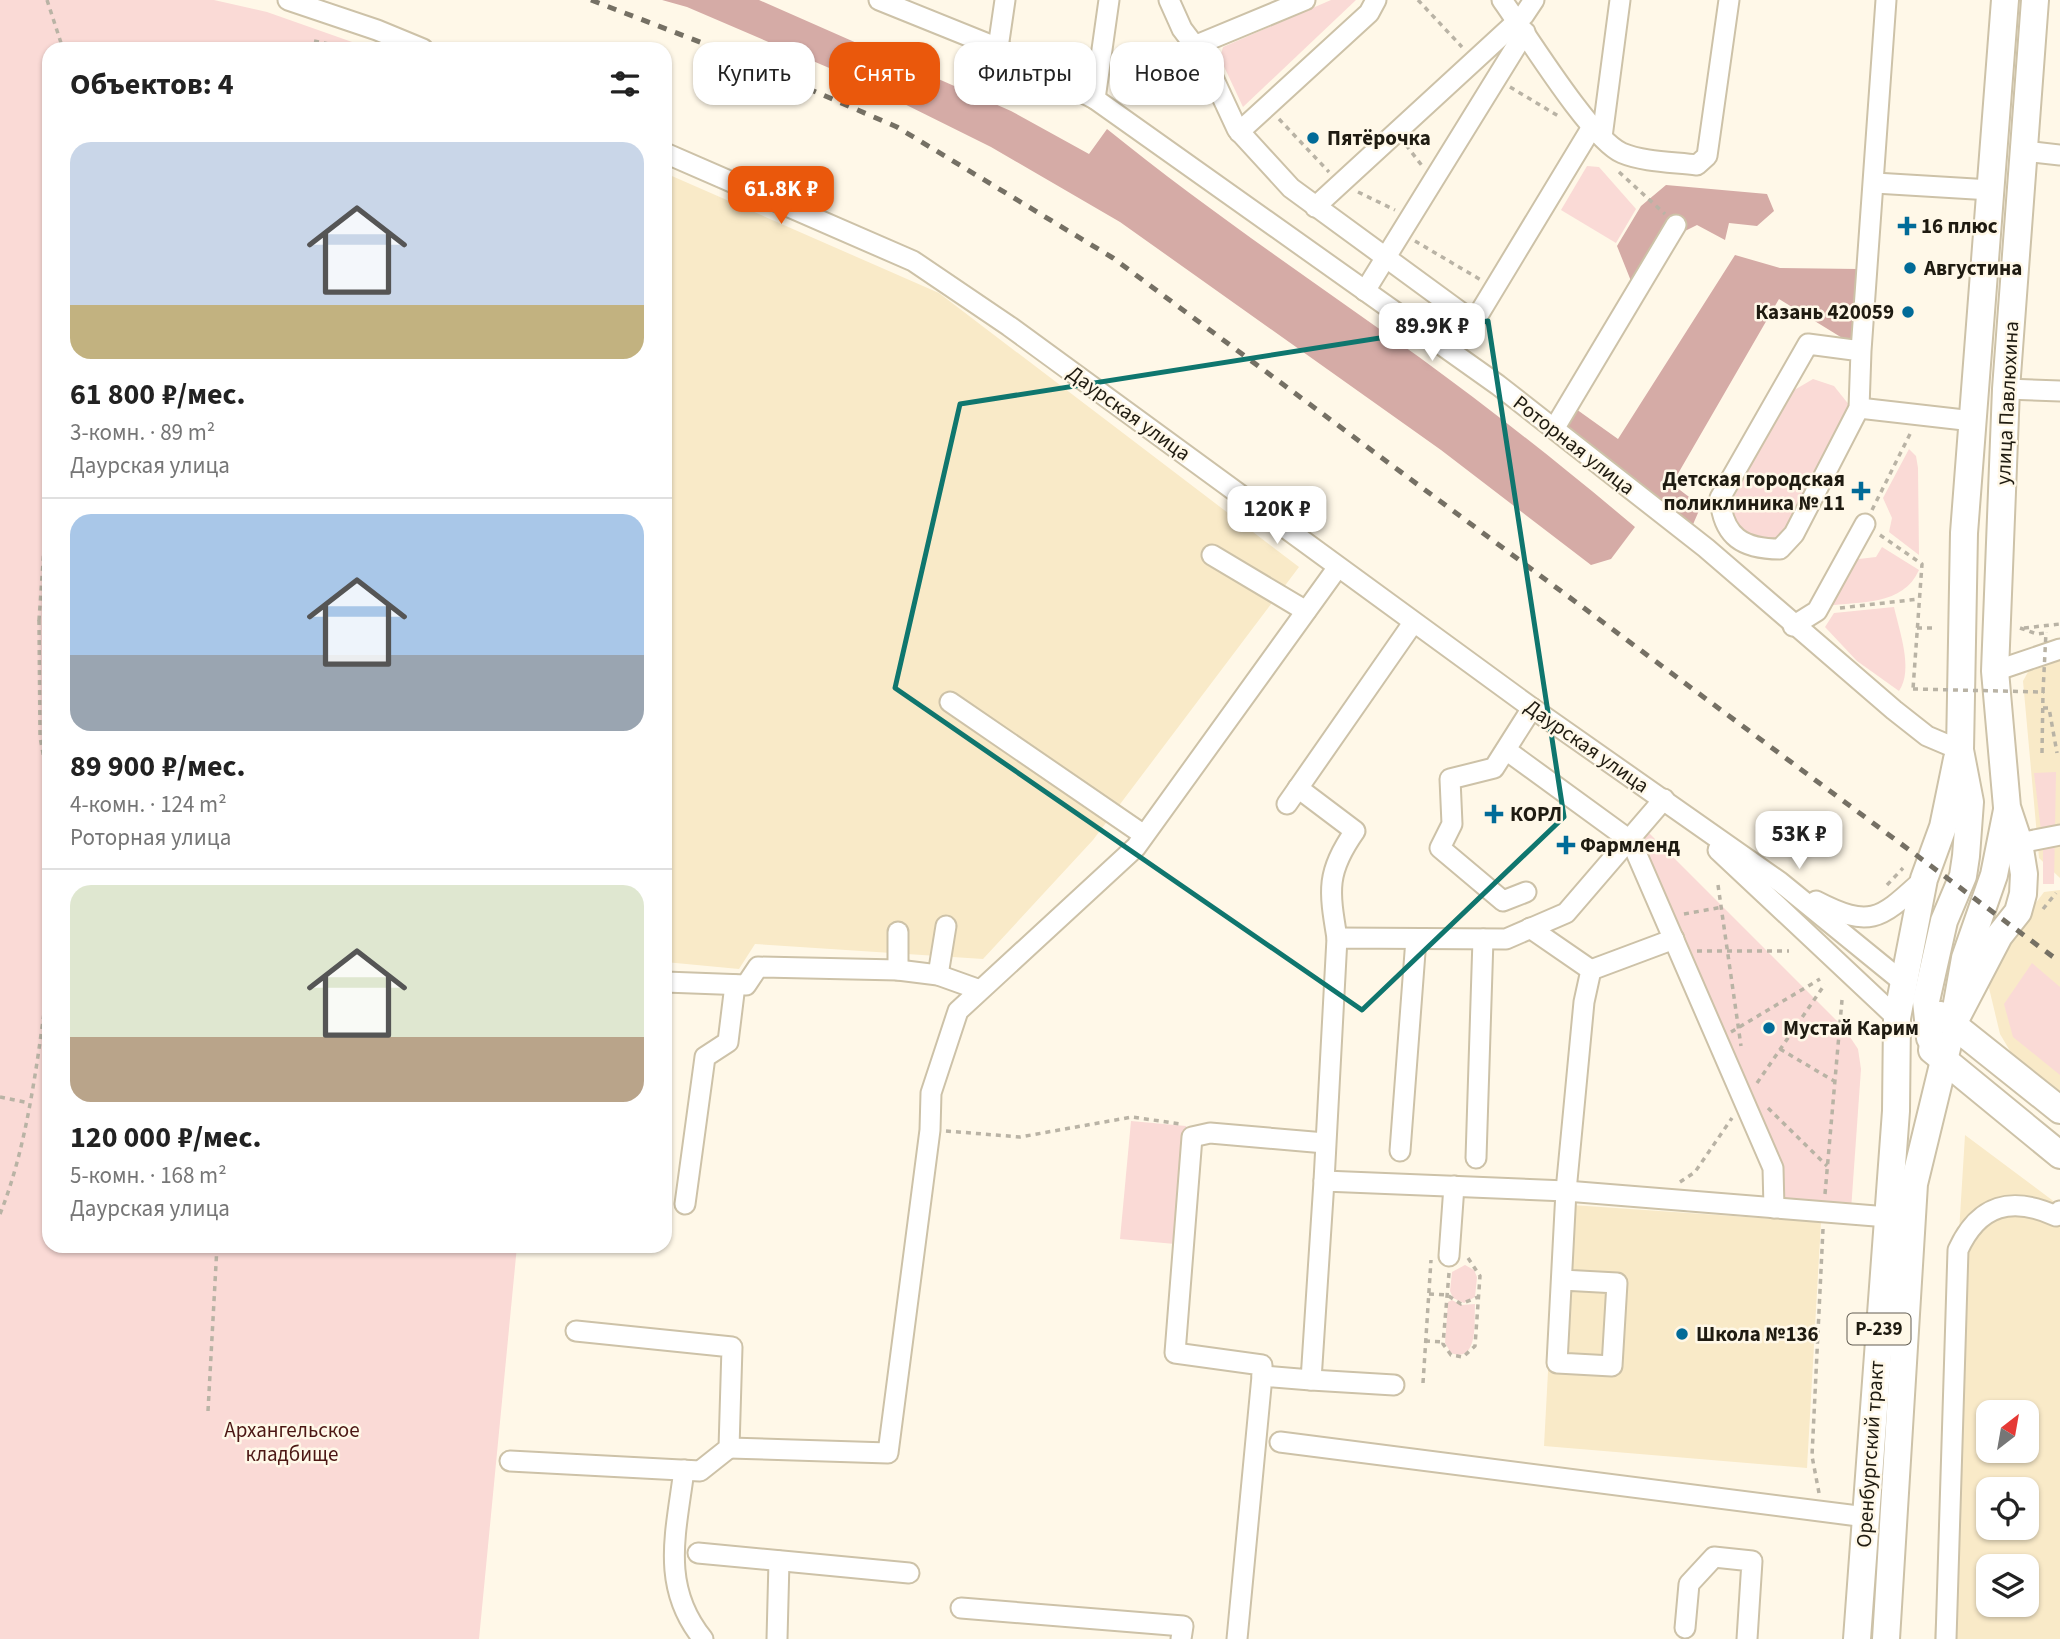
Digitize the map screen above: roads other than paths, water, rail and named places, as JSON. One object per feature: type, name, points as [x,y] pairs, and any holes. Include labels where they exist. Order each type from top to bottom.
[{"type":"main road","name":"улица Павлюхина","points":[[1897,1018],[1924,879],[1943,827],[1959,750],[1964,533],[2005,0]]},
{"type":"main road","name":"улица Павлюхина","points":[[1953,1024],[1999,936],[2018,912],[2024,874],[2019,842],[2007,807],[1995,671],[2006,389],[2035,0]]},
{"type":"main road","name":"улица Павлюхина","points":[[1944,1061],[1930,1038],[1926,1002],[1944,921],[1963,876],[1966,856],[1970,802],[1959,750]]},
{"type":"main road","name":"улица Павлюхина","points":[[1914,1184],[1953,1024],[1965,958],[1994,875],[2007,807]]},
{"type":"main road","name":"Даурская улица","points":[[1904,983],[2060,1110]]},
{"type":"main road","name":"Даурская улица","points":[[1897,1018],[1944,1061],[2060,1155]]},
{"type":"main road","name":"Оренбургский тракт","points":[[1857,1639],[1896,1111],[1897,1018]]},
{"type":"main road","name":"Оренбургский тракт","points":[[1886,1639],[1914,1184]]},
{"type":"street","points":[[288,0],[406,42]]},
{"type":"street","name":"Роторная улица","points":[[879,0],[983,42]]},
{"type":"street","points":[[999,42],[1005,0]]},
{"type":"street","points":[[1096,92],[1109,0]]},
{"type":"street","points":[[1169,0],[1191,42]]},
{"type":"street","points":[[1204,42],[1305,0]]},
{"type":"street","points":[[1239,132],[1368,13],[1376,0]]},
{"type":"street","points":[[1502,0],[1594,132],[1626,154],[1697,165],[1704,162],[1707,156],[1729,0]]},
{"type":"street","points":[[1365,291],[1496,78],[1534,0]]},
{"type":"street","points":[[1224,100],[1239,132],[1295,192],[1474,322],[1594,132],[1620,0]]},
{"type":"street","points":[[1861,351],[1808,344],[1720,498],[1721,516],[1732,535],[1753,549],[1780,550],[1794,534],[1858,408],[1886,0]]},
{"type":"street","points":[[1315,208],[1474,60],[1521,27]]},
{"type":"street","name":"Роторная улица","points":[[1096,100],[1498,385],[1706,548],[1793,626],[1927,736],[1959,750]]},
{"type":"street","points":[[2024,151],[2060,155]]},
{"type":"street","name":"Даурская улица","points":[[672,156],[913,261],[1009,326],[1532,708],[1780,882],[1904,983]]},
{"type":"street","points":[[1875,183],[1991,190]]},
{"type":"street","points":[[1554,429],[1676,225]]},
{"type":"street","points":[[2006,389],[2060,391]]},
{"type":"street","points":[[1858,408],[1973,421]]},
{"type":"street","points":[[1793,626],[1818,611],[1865,524]]},
{"type":"street","points":[[1212,555],[1306,611]]},
{"type":"street","points":[[510,1461],[700,1471],[729,1448],[888,1453],[930,1130],[931,1093],[958,1011],[1136,847],[1338,567]]},
{"type":"street","points":[[1311,1380],[1337,938],[1329,893],[1335,864],[1355,831],[1293,796],[1413,622]]},
{"type":"street","points":[[1995,671],[2060,649]]},
{"type":"street","points":[[950,702],[1144,835]]},
{"type":"street","points":[[1526,892],[1503,901],[1440,848],[1452,824],[1450,779],[1494,768],[1532,708]]},
{"type":"street","points":[[1506,750],[1631,841],[1773,1168],[1774,1208]]},
{"type":"street","points":[[1337,938],[1506,939],[1566,913],[1631,841],[1664,799]]},
{"type":"street","name":"Даурская улица","points":[[1664,799],[1897,1018]]},
{"type":"street","points":[[2019,842],[2060,835]]},
{"type":"street","points":[[1780,882],[1839,913],[1870,919],[1889,910],[1924,879]]},
{"type":"street","points":[[938,975],[946,926]]},
{"type":"street","points":[[1530,928],[1591,970]]},
{"type":"street","points":[[898,932],[898,970]]},
{"type":"street","points":[[1400,1151],[1416,939]]},
{"type":"street","points":[[1476,1158],[1483,939]]},
{"type":"street","points":[[1591,970],[1676,945]]},
{"type":"street","points":[[672,982],[746,985],[758,967],[898,970],[938,975],[980,990]]},
{"type":"street","points":[[1562,1280],[1617,1283],[1612,1366],[1557,1363],[1566,1191],[1584,1002],[1591,970]]},
{"type":"street","points":[[685,1204],[705,1057],[728,1042],[735,985]]},
{"type":"street","points":[[1237,1639],[1262,1365],[1175,1353],[1192,1137],[1210,1133],[1325,1143]]},
{"type":"street","points":[[1324,1181],[1566,1191],[1888,1217]]},
{"type":"street","points":[[1454,1186],[1455,1256]]},
{"type":"street","points":[[1946,1639],[1958,1251],[1966,1232],[1986,1213],[2010,1204],[2035,1206],[2056,1216],[2060,1211]]},
{"type":"street","points":[[576,1331],[732,1347],[729,1448]]},
{"type":"street","points":[[1262,1376],[1394,1385]]},
{"type":"street","points":[[1280,1442],[1866,1517]]},
{"type":"street","points":[[684,1470],[676,1538],[675,1585],[687,1618],[703,1639]]},
{"type":"street","points":[[698,1553],[909,1573]]},
{"type":"street","points":[[1685,1628],[1689,1584],[1714,1557],[1752,1561],[1747,1639]]},
{"type":"street","points":[[777,1639],[779,1561]]},
{"type":"street","points":[[961,1608],[1183,1626],[1181,1639]]},
{"type":"railway","points":[[591,0],[705,44],[897,127],[1113,258],[2060,962]]},
{"type":"place","name":"Пятёрочка","points":[[1313,138]]},
{"type":"place","name":"16 плюс","points":[[1907,226]]},
{"type":"place","name":"Августина","points":[[1910,268]]},
{"type":"place","name":"Казань 420059","points":[[1908,312]]},
{"type":"place","name":"Детская городская поликлиника № 11","points":[[1861,491]]},
{"type":"place","name":"КОРЛ","points":[[1494,814]]},
{"type":"place","name":"Фармленд","points":[[1566,845]]},
{"type":"place","name":"Мустай Карим","points":[[1769,1028]]},
{"type":"place","name":"Школа №136","points":[[1682,1334]]},
{"type":"park label","name":"Архангельское кладбище","points":[[292,1442]]}]
